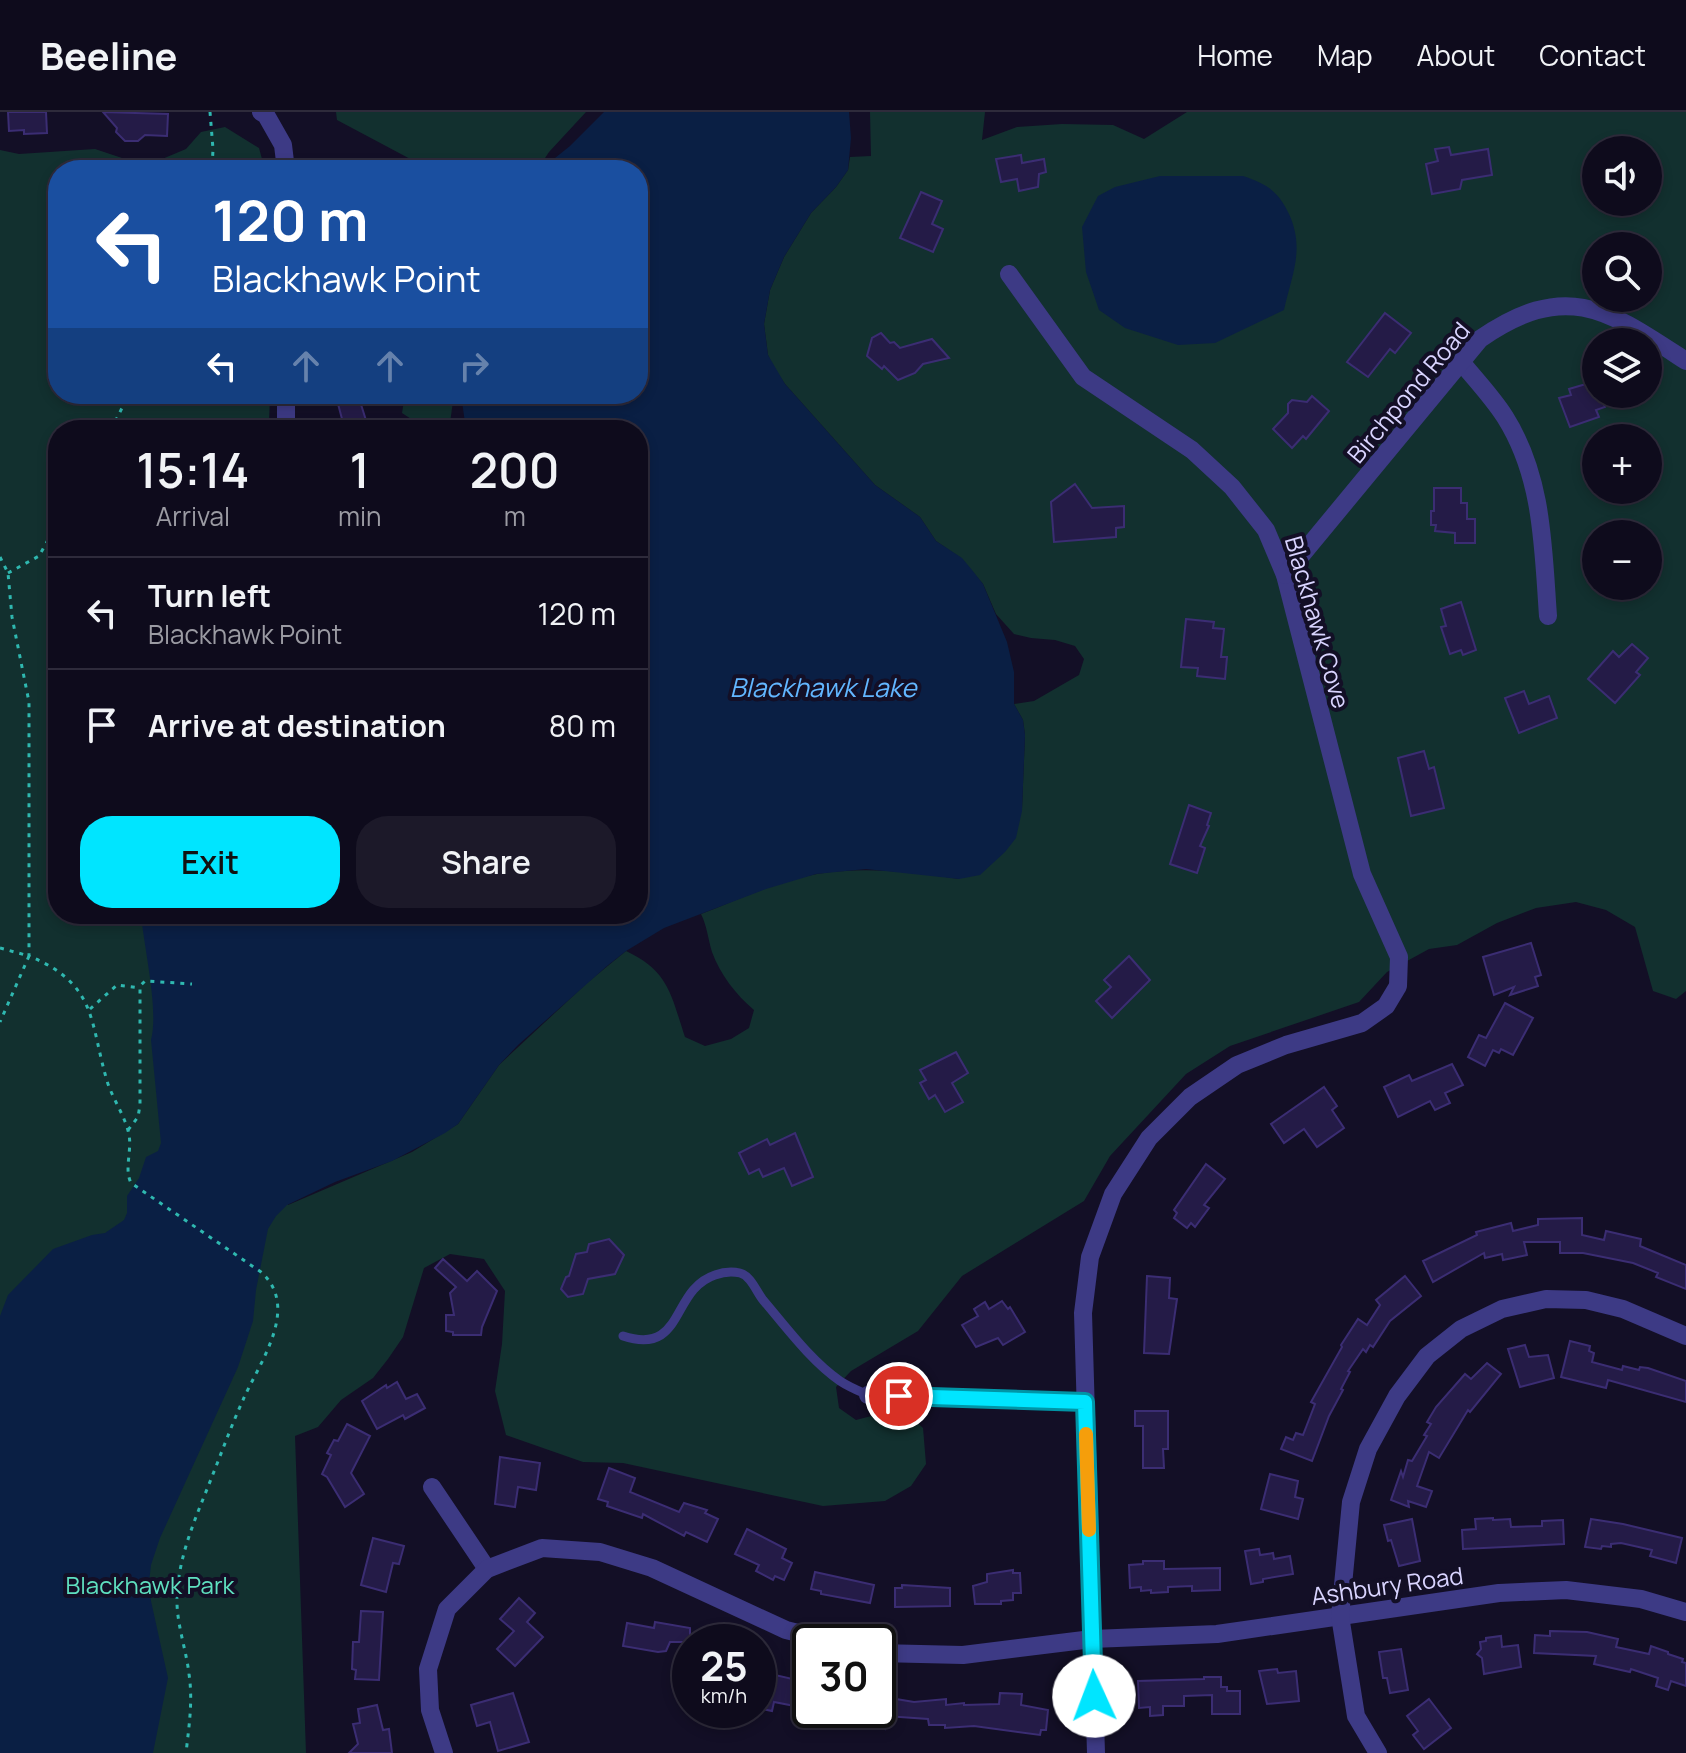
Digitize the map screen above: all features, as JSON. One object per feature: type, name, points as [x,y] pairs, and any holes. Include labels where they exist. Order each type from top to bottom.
[{"type":"street","points":[[261,112],[266,115],[283,145],[285,160]]},
{"type":"street","name":"Blackhawk Cove","points":[[1009,274],[1083,377],[1192,450],[1232,487],[1266,530],[1285,575],[1362,874],[1399,957],[1398,986],[1386,1006],[1362,1023],[1286,1045],[1237,1065],[1190,1097],[1149,1138],[1113,1194],[1090,1257],[1083,1313],[1085,1402]]},
{"type":"street","name":"Birchpond Road","points":[[1285,575],[1480,339],[1506,321],[1543,307],[1576,306],[1621,319],[1686,361]]},
{"type":"street","points":[[1462,363],[1505,417],[1530,468],[1541,516],[1548,616]]},
{"type":"street","points":[[1378,1753],[1356,1716],[1340,1616],[1351,1502],[1363,1462],[1397,1396],[1427,1356],[1461,1329],[1502,1309],[1546,1299],[1586,1300],[1623,1309],[1686,1336]]},
{"type":"street","points":[[868,1395],[1085,1402],[1096,1753]]},
{"type":"street","points":[[432,1487],[487,1569]]},
{"type":"street","points":[[444,1753],[430,1710],[428,1669],[447,1609],[487,1569],[542,1548],[600,1552],[652,1568],[792,1632]]},
{"type":"street","name":"Ashbury Road","points":[[896,1653],[963,1655],[1092,1639],[1217,1634],[1499,1593],[1566,1590],[1641,1599],[1686,1612]]},
{"type":"lane","points":[[623,1336],[640,1342],[656,1340],[666,1333],[688,1296],[704,1279],[736,1272],[747,1275],[775,1315],[817,1360],[840,1381],[868,1395]]},
{"type":"path","points":[[210,112],[212,160]]},
{"type":"path","points":[[8,573],[39,556],[48,540]]},
{"type":"path","points":[[0,557],[8,573],[12,617],[29,702],[29,956],[0,1022]]},
{"type":"path","points":[[0,948],[51,965],[68,980],[90,1009],[111,1091],[128,1130],[127,1175],[131,1183],[261,1272],[276,1295],[274,1332],[190,1531],[180,1571],[178,1621],[191,1688],[186,1753]]},
{"type":"path","points":[[128,1130],[138,1117],[140,1105],[140,988],[145,981],[192,984]]},
{"type":"path","points":[[90,1009],[117,985],[140,988]]},
{"type":"green space","points":[[336,112],[586,112],[544,160],[412,160],[337,120]]},
{"type":"green space","name":"Blackhawk Park","points":[[870,112],[985,112],[982,140],[1017,127],[1062,124],[1113,125],[1144,139],[1187,112],[1686,112],[1686,991],[1676,999],[1653,991],[1635,927],[1606,910],[1576,902],[1536,908],[1497,923],[1457,945],[1429,949],[1387,972],[1359,1002],[1230,1046],[1186,1074],[1110,1156],[1084,1201],[962,1276],[918,1331],[851,1371],[836,1387],[839,1408],[856,1420],[883,1413],[906,1412],[923,1428],[926,1464],[911,1486],[885,1501],[823,1506],[623,1463],[583,1462],[506,1435],[495,1391],[505,1291],[484,1259],[450,1254],[424,1268],[403,1337],[373,1378],[341,1400],[318,1427],[295,1436],[306,1753],[0,1753],[0,150],[19,154],[95,149],[138,160],[48,160],[48,404],[270,404],[269,420],[48,420],[48,924],[277,924],[288,1205],[412,1152],[458,1124],[499,1065],[626,951],[660,976],[672,997],[685,1037],[705,1046],[731,1039],[749,1028],[754,1010],[735,991],[719,968],[701,914],[772,886],[817,874],[870,870],[959,879],[1022,808],[1025,735],[1023,720],[1014,704],[1034,701],[1079,675],[1084,659],[1075,646],[1014,634],[996,614],[983,584],[961,558],[936,541],[920,517],[875,485],[785,384],[768,355],[764,324],[770,290],[784,257],[811,213],[848,170],[850,157],[871,156]]},
{"type":"green space","points":[[225,127],[259,148],[262,160],[160,160],[186,149],[201,132]]},
{"type":"green space","points":[[403,404],[453,404],[450,420],[413,420],[402,413]]},
{"type":"water","name":"Blackhawk Lake","points":[[604,112],[849,112],[851,138],[848,170],[811,213],[784,257],[770,290],[764,324],[768,355],[785,384],[875,485],[920,517],[936,541],[962,558],[983,584],[1007,642],[1014,672],[1014,704],[1023,720],[1025,735],[1022,811],[1016,838],[980,875],[959,879],[866,869],[816,874],[766,889],[664,928],[607,966],[518,1045],[499,1065],[458,1124],[392,1161],[335,1182],[287,1205],[268,1229],[253,1321],[238,1367],[160,1538],[151,1565],[151,1601],[168,1678],[153,1753],[0,1753],[0,1316],[8,1295],[53,1249],[105,1233],[124,1220],[127,1196],[139,1178],[146,1157],[158,1151],[161,1143],[151,1040],[152,996],[142,924],[648,924],[648,420],[465,420],[462,404],[648,404],[648,160],[552,160]]},
{"type":"water","points":[[1160,176],[1243,176],[1265,185],[1281,199],[1294,227],[1297,250],[1284,310],[1215,343],[1178,345],[1125,328],[1099,310],[1086,272],[1082,227],[1098,196],[1115,187]]},
{"type":"building","points":[[8,112],[46,112],[47,133],[9,131]]},
{"type":"building","points":[[103,112],[168,114],[167,136],[145,135],[138,141],[125,141]]},
{"type":"building","points":[[1449,147],[1451,155],[1488,149],[1492,175],[1462,180],[1460,189],[1432,194],[1426,164],[1438,161],[1435,149]]},
{"type":"building","points":[[1021,155],[1022,163],[1044,159],[1046,172],[1039,174],[1038,187],[1019,191],[1017,179],[1001,182],[996,159]]},
{"type":"building","points":[[921,192],[942,201],[932,224],[943,229],[933,252],[900,238]]},
{"type":"building","points":[[1385,313],[1411,333],[1395,353],[1390,349],[1368,377],[1347,362]]},
{"type":"building","points":[[881,333],[900,348],[932,339],[949,358],[923,364],[915,373],[898,380],[884,366],[882,369],[867,356],[872,338]]},
{"type":"building","points":[[1582,385],[1582,408],[1602,408],[1596,410],[1599,417],[1570,427],[1559,398],[1571,395],[1569,389]]},
{"type":"building","points":[[1312,396],[1329,411],[1306,439],[1303,436],[1292,448],[1273,429],[1288,413],[1288,404],[1292,400],[1307,402]]},
{"type":"building","points":[[338,404],[361,404],[366,420],[342,420]]},
{"type":"building","points":[[1075,484],[1092,508],[1124,506],[1124,527],[1116,528],[1116,537],[1054,542],[1051,502]]},
{"type":"building","points":[[1434,488],[1461,488],[1461,503],[1467,503],[1467,519],[1475,519],[1475,543],[1455,543],[1455,533],[1435,531],[1436,525],[1431,525]]},
{"type":"building","points":[[1461,602],[1476,650],[1463,655],[1461,650],[1450,654],[1441,627],[1446,626],[1441,609]]},
{"type":"building","points":[[1186,619],[1214,622],[1213,628],[1224,629],[1221,657],[1227,657],[1225,679],[1197,676],[1198,668],[1181,667]]},
{"type":"building","points":[[1632,644],[1648,658],[1636,672],[1640,675],[1615,703],[1588,679],[1613,651],[1619,657]]},
{"type":"building","points":[[1524,691],[1529,704],[1549,696],[1557,718],[1519,733],[1505,698]]},
{"type":"building","points":[[1424,751],[1429,769],[1434,767],[1444,808],[1411,816],[1398,758]]},
{"type":"building","points":[[1189,805],[1211,813],[1200,846],[1205,848],[1197,873],[1170,864]]},
{"type":"building","points":[[1531,943],[1541,975],[1535,977],[1538,986],[1510,995],[1514,987],[1494,995],[1483,957]]},
{"type":"building","points":[[1129,956],[1150,980],[1112,1018],[1096,1001],[1111,987],[1104,980]]},
{"type":"building","points":[[1505,1003],[1533,1018],[1513,1055],[1501,1049],[1499,1053],[1493,1050],[1485,1066],[1468,1057],[1479,1035],[1486,1038]]},
{"type":"building","points":[[956,1052],[968,1073],[952,1083],[963,1102],[945,1112],[935,1095],[929,1099],[920,1083],[926,1080],[920,1070]]},
{"type":"building","points":[[1452,1064],[1463,1085],[1445,1093],[1450,1103],[1435,1110],[1430,1101],[1398,1117],[1384,1087],[1409,1075],[1412,1081]]},
{"type":"building","points":[[1324,1087],[1337,1106],[1332,1110],[1344,1128],[1317,1147],[1304,1129],[1284,1143],[1271,1124]]},
{"type":"building","points":[[795,1133],[813,1177],[792,1186],[784,1168],[763,1177],[759,1169],[749,1174],[739,1153],[767,1139],[770,1145]]},
{"type":"building","points":[[1206,1164],[1225,1179],[1204,1205],[1209,1208],[1195,1227],[1191,1223],[1187,1228],[1174,1218],[1177,1213],[1174,1210]]},
{"type":"building","points":[[1582,1218],[1582,1235],[1604,1240],[1606,1231],[1641,1239],[1640,1246],[1686,1265],[1686,1289],[1656,1277],[1658,1273],[1633,1263],[1583,1253],[1560,1253],[1560,1242],[1524,1242],[1527,1255],[1503,1260],[1502,1254],[1485,1258],[1484,1253],[1433,1282],[1423,1261],[1477,1235],[1476,1232],[1511,1223],[1513,1231],[1538,1225],[1538,1219]]},
{"type":"building","points":[[609,1239],[624,1255],[615,1274],[588,1279],[583,1294],[568,1297],[561,1289],[576,1254],[587,1252],[589,1244]]},
{"type":"building","points":[[443,1259],[467,1281],[477,1271],[497,1291],[481,1335],[453,1335],[453,1332],[446,1331],[446,1315],[454,1315],[450,1293],[456,1287],[435,1268]]},
{"type":"building","points":[[1147,1276],[1170,1278],[1169,1298],[1177,1299],[1169,1354],[1144,1353]]},
{"type":"building","points":[[1405,1276],[1421,1296],[1390,1321],[1373,1347],[1370,1345],[1366,1352],[1363,1349],[1348,1371],[1343,1390],[1329,1416],[1312,1461],[1281,1449],[1286,1437],[1293,1440],[1296,1433],[1303,1435],[1315,1404],[1311,1402],[1358,1319],[1367,1325],[1380,1305],[1376,1300]]},
{"type":"building","points":[[1002,1301],[1008,1309],[1010,1307],[1025,1332],[1003,1345],[998,1338],[976,1347],[962,1325],[978,1316],[974,1309],[985,1302],[989,1309]]},
{"type":"building","points":[[1570,1341],[1590,1346],[1589,1351],[1594,1353],[1592,1362],[1622,1370],[1623,1366],[1639,1370],[1640,1367],[1648,1368],[1686,1381],[1686,1402],[1608,1380],[1606,1388],[1561,1377]]},
{"type":"building","points":[[1525,1345],[1529,1357],[1548,1355],[1554,1378],[1520,1387],[1508,1349]]},
{"type":"building","points":[[1487,1363],[1501,1374],[1470,1412],[1468,1410],[1439,1458],[1429,1452],[1417,1486],[1432,1491],[1426,1507],[1408,1501],[1409,1507],[1391,1500],[1401,1471],[1403,1477],[1408,1460],[1412,1461],[1427,1436],[1424,1435],[1431,1424],[1427,1422],[1436,1407],[1465,1374],[1471,1379]]},
{"type":"building","points":[[397,1382],[406,1399],[417,1394],[425,1408],[405,1419],[403,1415],[377,1429],[362,1401],[386,1385],[387,1388]]},
{"type":"building","points":[[1135,1411],[1168,1411],[1168,1449],[1163,1449],[1164,1468],[1143,1468],[1143,1426],[1135,1426]]},
{"type":"building","points":[[347,1424],[370,1436],[351,1473],[364,1494],[345,1507],[322,1474],[331,1455],[327,1453]]},
{"type":"building","points":[[500,1457],[540,1463],[536,1490],[518,1487],[515,1507],[495,1504]]},
{"type":"building","points":[[609,1468],[635,1478],[630,1492],[679,1512],[684,1503],[707,1510],[705,1513],[718,1519],[707,1542],[686,1532],[684,1536],[643,1514],[642,1518],[607,1506],[608,1502],[598,1499]]},
{"type":"building","points":[[1270,1474],[1298,1481],[1295,1497],[1303,1499],[1298,1519],[1261,1509]]},
{"type":"building","points":[[1412,1519],[1420,1561],[1399,1566],[1384,1525]]},
{"type":"building","points":[[1475,1519],[1510,1519],[1511,1527],[1542,1526],[1542,1521],[1563,1520],[1564,1544],[1463,1549],[1462,1530],[1476,1529]]},
{"type":"building","points":[[1591,1519],[1682,1538],[1676,1563],[1650,1556],[1652,1550],[1621,1543],[1602,1546],[1601,1549],[1585,1547]]},
{"type":"building","points":[[747,1529],[786,1549],[782,1558],[792,1563],[784,1580],[775,1576],[773,1580],[756,1571],[759,1565],[735,1554]]},
{"type":"building","points":[[373,1538],[404,1546],[399,1564],[393,1563],[386,1592],[361,1585]]},
{"type":"building","points":[[1259,1549],[1260,1555],[1273,1553],[1274,1559],[1290,1556],[1293,1574],[1251,1584],[1245,1551]]},
{"type":"building","points":[[1143,1561],[1164,1561],[1164,1569],[1220,1568],[1220,1590],[1192,1591],[1192,1586],[1168,1587],[1168,1592],[1151,1593],[1151,1590],[1141,1591],[1141,1587],[1130,1588],[1129,1565],[1143,1564]]},
{"type":"building","points":[[1013,1570],[1013,1573],[1020,1573],[1021,1593],[1013,1593],[1013,1600],[1001,1601],[1001,1604],[975,1604],[973,1586],[987,1582],[987,1574]]},
{"type":"building","points":[[815,1572],[874,1585],[870,1603],[821,1594],[821,1591],[811,1589]]},
{"type":"building","points":[[902,1585],[950,1588],[950,1606],[895,1607],[895,1588],[902,1588]]},
{"type":"building","points":[[519,1598],[535,1613],[527,1622],[543,1637],[515,1666],[497,1649],[514,1631],[500,1619]]},
{"type":"building","points":[[361,1611],[383,1612],[379,1680],[355,1679],[356,1670],[352,1669],[353,1642],[359,1642]]},
{"type":"building","points":[[655,1622],[672,1625],[672,1642],[666,1651],[623,1646],[627,1623],[654,1628]]},
{"type":"building","points":[[1550,1631],[1587,1632],[1618,1639],[1616,1647],[1649,1654],[1651,1646],[1668,1652],[1686,1663],[1686,1686],[1671,1681],[1668,1690],[1656,1686],[1658,1678],[1631,1669],[1630,1672],[1594,1664],[1596,1656],[1534,1653],[1535,1635],[1550,1636]]},
{"type":"building","points":[[1501,1636],[1502,1647],[1518,1645],[1521,1667],[1484,1674],[1482,1658],[1477,1654],[1481,1649],[1480,1642]]},
{"type":"building","points":[[1401,1649],[1408,1690],[1390,1693],[1387,1678],[1383,1678],[1379,1652]]},
{"type":"building","points":[[1277,1669],[1278,1673],[1296,1671],[1299,1701],[1267,1704],[1259,1671]]},
{"type":"building","points":[[776,1675],[792,1679],[792,1706],[776,1702]]},
{"type":"building","points":[[1221,1677],[1221,1687],[1227,1687],[1227,1691],[1240,1691],[1240,1714],[1212,1714],[1212,1695],[1184,1696],[1184,1706],[1163,1706],[1163,1715],[1150,1716],[1150,1707],[1139,1708],[1138,1681]]},
{"type":"building","points":[[513,1693],[529,1742],[498,1751],[490,1722],[477,1726],[471,1705]]},
{"type":"building","points":[[1000,1693],[1022,1694],[1021,1705],[1048,1710],[1046,1730],[1041,1730],[1040,1735],[974,1726],[945,1728],[945,1725],[929,1725],[928,1719],[896,1717],[896,1699],[914,1702],[946,1699],[946,1705],[999,1704]]},
{"type":"building","points":[[1429,1699],[1451,1728],[1424,1749],[1413,1735],[1418,1731],[1407,1716]]},
{"type":"building","points":[[377,1705],[383,1730],[389,1729],[392,1753],[349,1753],[358,1744],[353,1724],[360,1723],[358,1709]]},
{"type":"slow traffic","points":[[1086,1434],[1089,1530]]},
{"type":"route","points":[[899,1396],[1085,1402],[1094,1696]]}]
